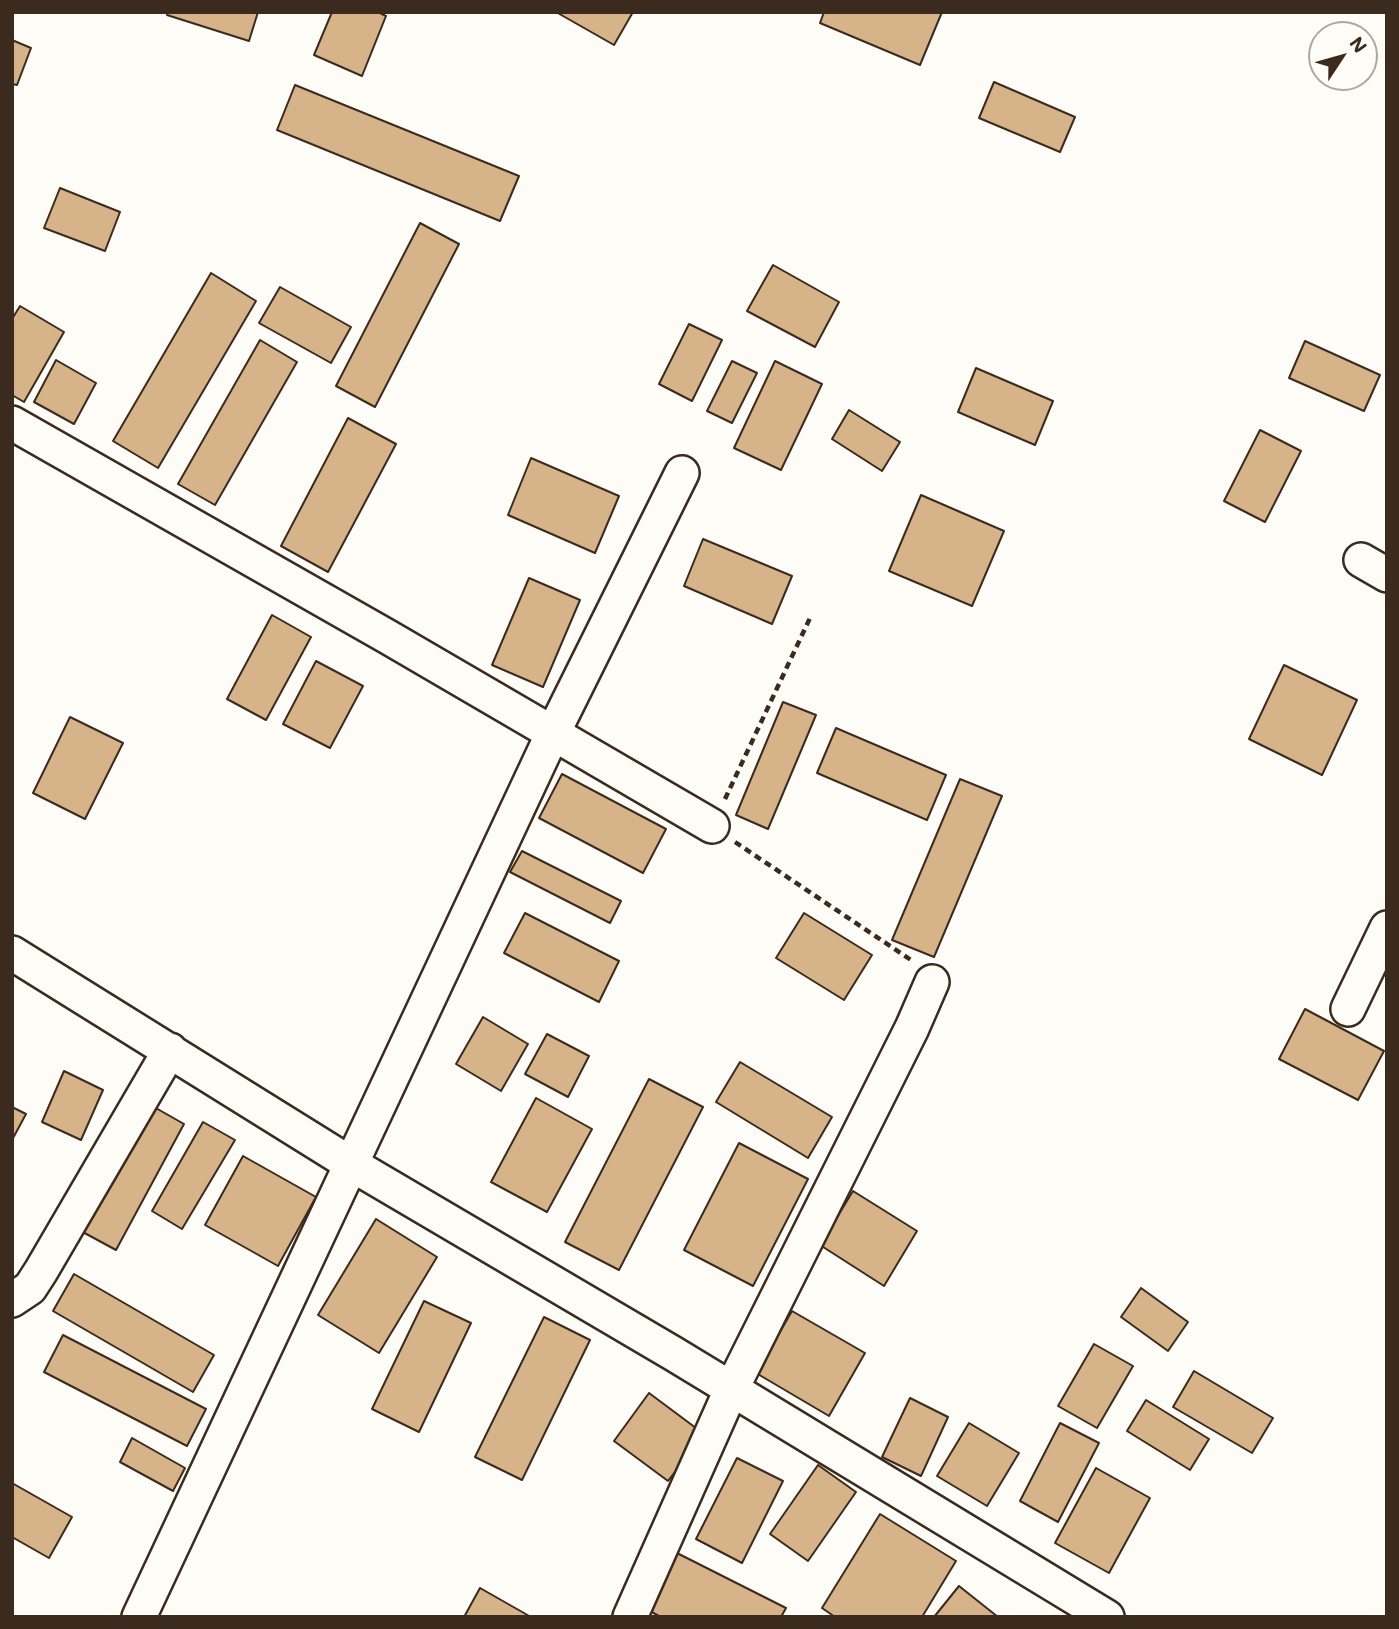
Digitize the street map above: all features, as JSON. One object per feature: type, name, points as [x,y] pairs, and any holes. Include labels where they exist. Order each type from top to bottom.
[{"type":"street","points":[[12,423],[712,826]]},
{"type":"street","points":[[139,1617],[553,733],[682,473]]},
{"type":"street","points":[[1348,1009],[1387,928]]},
{"type":"street","points":[[12,953],[351,1164],[1107,1617]]},
{"type":"street","points":[[630,1617],[731,1390],[912,1028],[932,982]]},
{"type":"street","points":[[12,1300],[30,1288],[41,1271],[170,1050]]},
{"type":"path","points":[[810,618],[712,826],[925,969],[932,982]]},
{"type":"building","points":[[168,12],[258,12],[249,41],[167,15]]},
{"type":"building","points":[[332,12],[378,12],[386,16],[362,76],[314,55]]},
{"type":"building","points":[[556,12],[633,12],[614,45]]},
{"type":"building","points":[[824,12],[942,12],[920,65],[820,23]]},
{"type":"building","points":[[12,40],[31,48],[17,85],[12,84]]},
{"type":"building","points":[[994,82],[1075,117],[1060,152],[979,118]]},
{"type":"building","points":[[295,85],[519,176],[500,221],[277,130]]},
{"type":"building","points":[[60,188],[120,212],[105,251],[44,228]]},
{"type":"building","points":[[420,223],[459,244],[375,407],[336,386]]},
{"type":"building","points":[[773,265],[839,302],[815,347],[747,311]]},
{"type":"building","points":[[211,273],[256,301],[158,468],[113,441]]},
{"type":"building","points":[[280,287],[351,327],[331,363],[259,323]]},
{"type":"building","points":[[20,306],[64,332],[24,402],[12,395],[12,319]]},
{"type":"building","points":[[689,324],[722,340],[692,401],[659,384]]},
{"type":"building","points":[[260,340],[297,362],[215,505],[178,484]]},
{"type":"building","points":[[1305,341],[1380,375],[1364,411],[1289,378]]},
{"type":"building","points":[[56,360],[96,383],[74,424],[34,402]]},
{"type":"building","points":[[732,361],[757,373],[732,423],[707,411]]},
{"type":"building","points":[[775,361],[822,384],[781,470],[734,448]]},
{"type":"building","points":[[976,368],[1053,401],[1035,445],[958,412]]},
{"type":"building","points":[[849,410],[900,442],[882,471],[832,439]]},
{"type":"building","points":[[348,418],[396,444],[328,572],[281,546]]},
{"type":"building","points":[[1260,430],[1301,451],[1265,522],[1224,501]]},
{"type":"building","points":[[531,458],[619,496],[595,553],[508,515]]},
{"type":"building","points":[[921,495],[1004,531],[972,606],[889,571]]},
{"type":"building","points":[[703,539],[792,576],[772,624],[684,586]]},
{"type":"building","points":[[529,578],[580,600],[543,687],[492,665]]},
{"type":"building","points":[[272,615],[311,637],[266,720],[227,699]]},
{"type":"building","points":[[316,661],[363,686],[330,748],[283,724]]},
{"type":"building","points":[[1284,665],[1357,700],[1322,775],[1249,739]]},
{"type":"building","points":[[783,702],[816,715],[768,829],[736,815]]},
{"type":"building","points":[[70,717],[123,743],[85,819],[33,793]]},
{"type":"building","points":[[836,728],[946,775],[927,820],[817,773]]},
{"type":"building","points":[[562,774],[666,829],[643,873],[539,818]]},
{"type":"building","points":[[960,779],[1002,796],[934,957],[892,940]]},
{"type":"building","points":[[522,851],[621,901],[610,923],[510,872]]},
{"type":"building","points":[[525,913],[619,961],[599,1002],[504,953]]},
{"type":"building","points":[[804,913],[872,955],[844,1000],[776,958]]},
{"type":"building","points":[[1305,1009],[1384,1051],[1358,1100],[1279,1059]]},
{"type":"building","points":[[483,1017],[528,1044],[501,1091],[456,1064]]},
{"type":"building","points":[[547,1034],[589,1056],[568,1097],[525,1074]]},
{"type":"building","points":[[740,1062],[832,1117],[808,1158],[716,1102]]},
{"type":"building","points":[[64,1071],[103,1090],[81,1140],[42,1122]]},
{"type":"building","points":[[649,1079],[703,1107],[619,1270],[565,1242]]},
{"type":"building","points":[[536,1098],[592,1129],[547,1212],[491,1182]]},
{"type":"building","points":[[147,1103],[184,1124],[116,1250],[79,1230]]},
{"type":"building","points":[[12,1107],[26,1114],[12,1140]]},
{"type":"building","points":[[203,1122],[235,1140],[182,1229],[152,1211]]},
{"type":"building","points":[[739,1143],[808,1179],[753,1286],[684,1250]]},
{"type":"building","points":[[243,1156],[316,1197],[278,1266],[205,1225]]},
{"type":"building","points":[[853,1191],[917,1231],[884,1286],[820,1245]]},
{"type":"building","points":[[376,1219],[437,1257],[379,1353],[318,1315]]},
{"type":"building","points":[[74,1274],[214,1355],[193,1392],[53,1311]]},
{"type":"building","points":[[1141,1288],[1188,1322],[1168,1351],[1121,1317]]},
{"type":"building","points":[[424,1301],[471,1323],[419,1432],[372,1409]]},
{"type":"building","points":[[792,1311],[865,1353],[829,1416],[756,1373]]},
{"type":"building","points":[[544,1317],[590,1340],[522,1480],[475,1457]]},
{"type":"building","points":[[63,1335],[206,1409],[187,1446],[44,1372]]},
{"type":"building","points":[[1094,1344],[1133,1366],[1097,1428],[1058,1406]]},
{"type":"building","points":[[1194,1371],[1273,1418],[1252,1453],[1173,1407]]},
{"type":"building","points":[[649,1393],[704,1434],[668,1481],[614,1441]]},
{"type":"building","points":[[910,1398],[948,1417],[921,1476],[882,1457]]},
{"type":"building","points":[[1146,1400],[1209,1439],[1190,1470],[1127,1431]]},
{"type":"building","points":[[969,1423],[1019,1453],[987,1506],[937,1476]]},
{"type":"building","points":[[1060,1423],[1099,1443],[1058,1522],[1020,1501]]},
{"type":"building","points":[[132,1438],[185,1468],[173,1491],[120,1462]]},
{"type":"building","points":[[737,1458],[783,1481],[742,1563],[696,1539]]},
{"type":"building","points":[[818,1465],[856,1492],[808,1561],[770,1534]]},
{"type":"building","points":[[1096,1468],[1150,1498],[1109,1573],[1055,1543]]},
{"type":"building","points":[[12,1483],[72,1517],[49,1558],[12,1537]]},
{"type":"building","points":[[880,1514],[956,1561],[922,1617],[835,1617],[822,1608]]},
{"type":"building","points":[[669,1549],[786,1608],[781,1617],[661,1617],[640,1606]]},
{"type":"building","points":[[959,1586],[998,1617],[934,1617]]},
{"type":"building","points":[[480,1588],[531,1617],[464,1617]]}]
